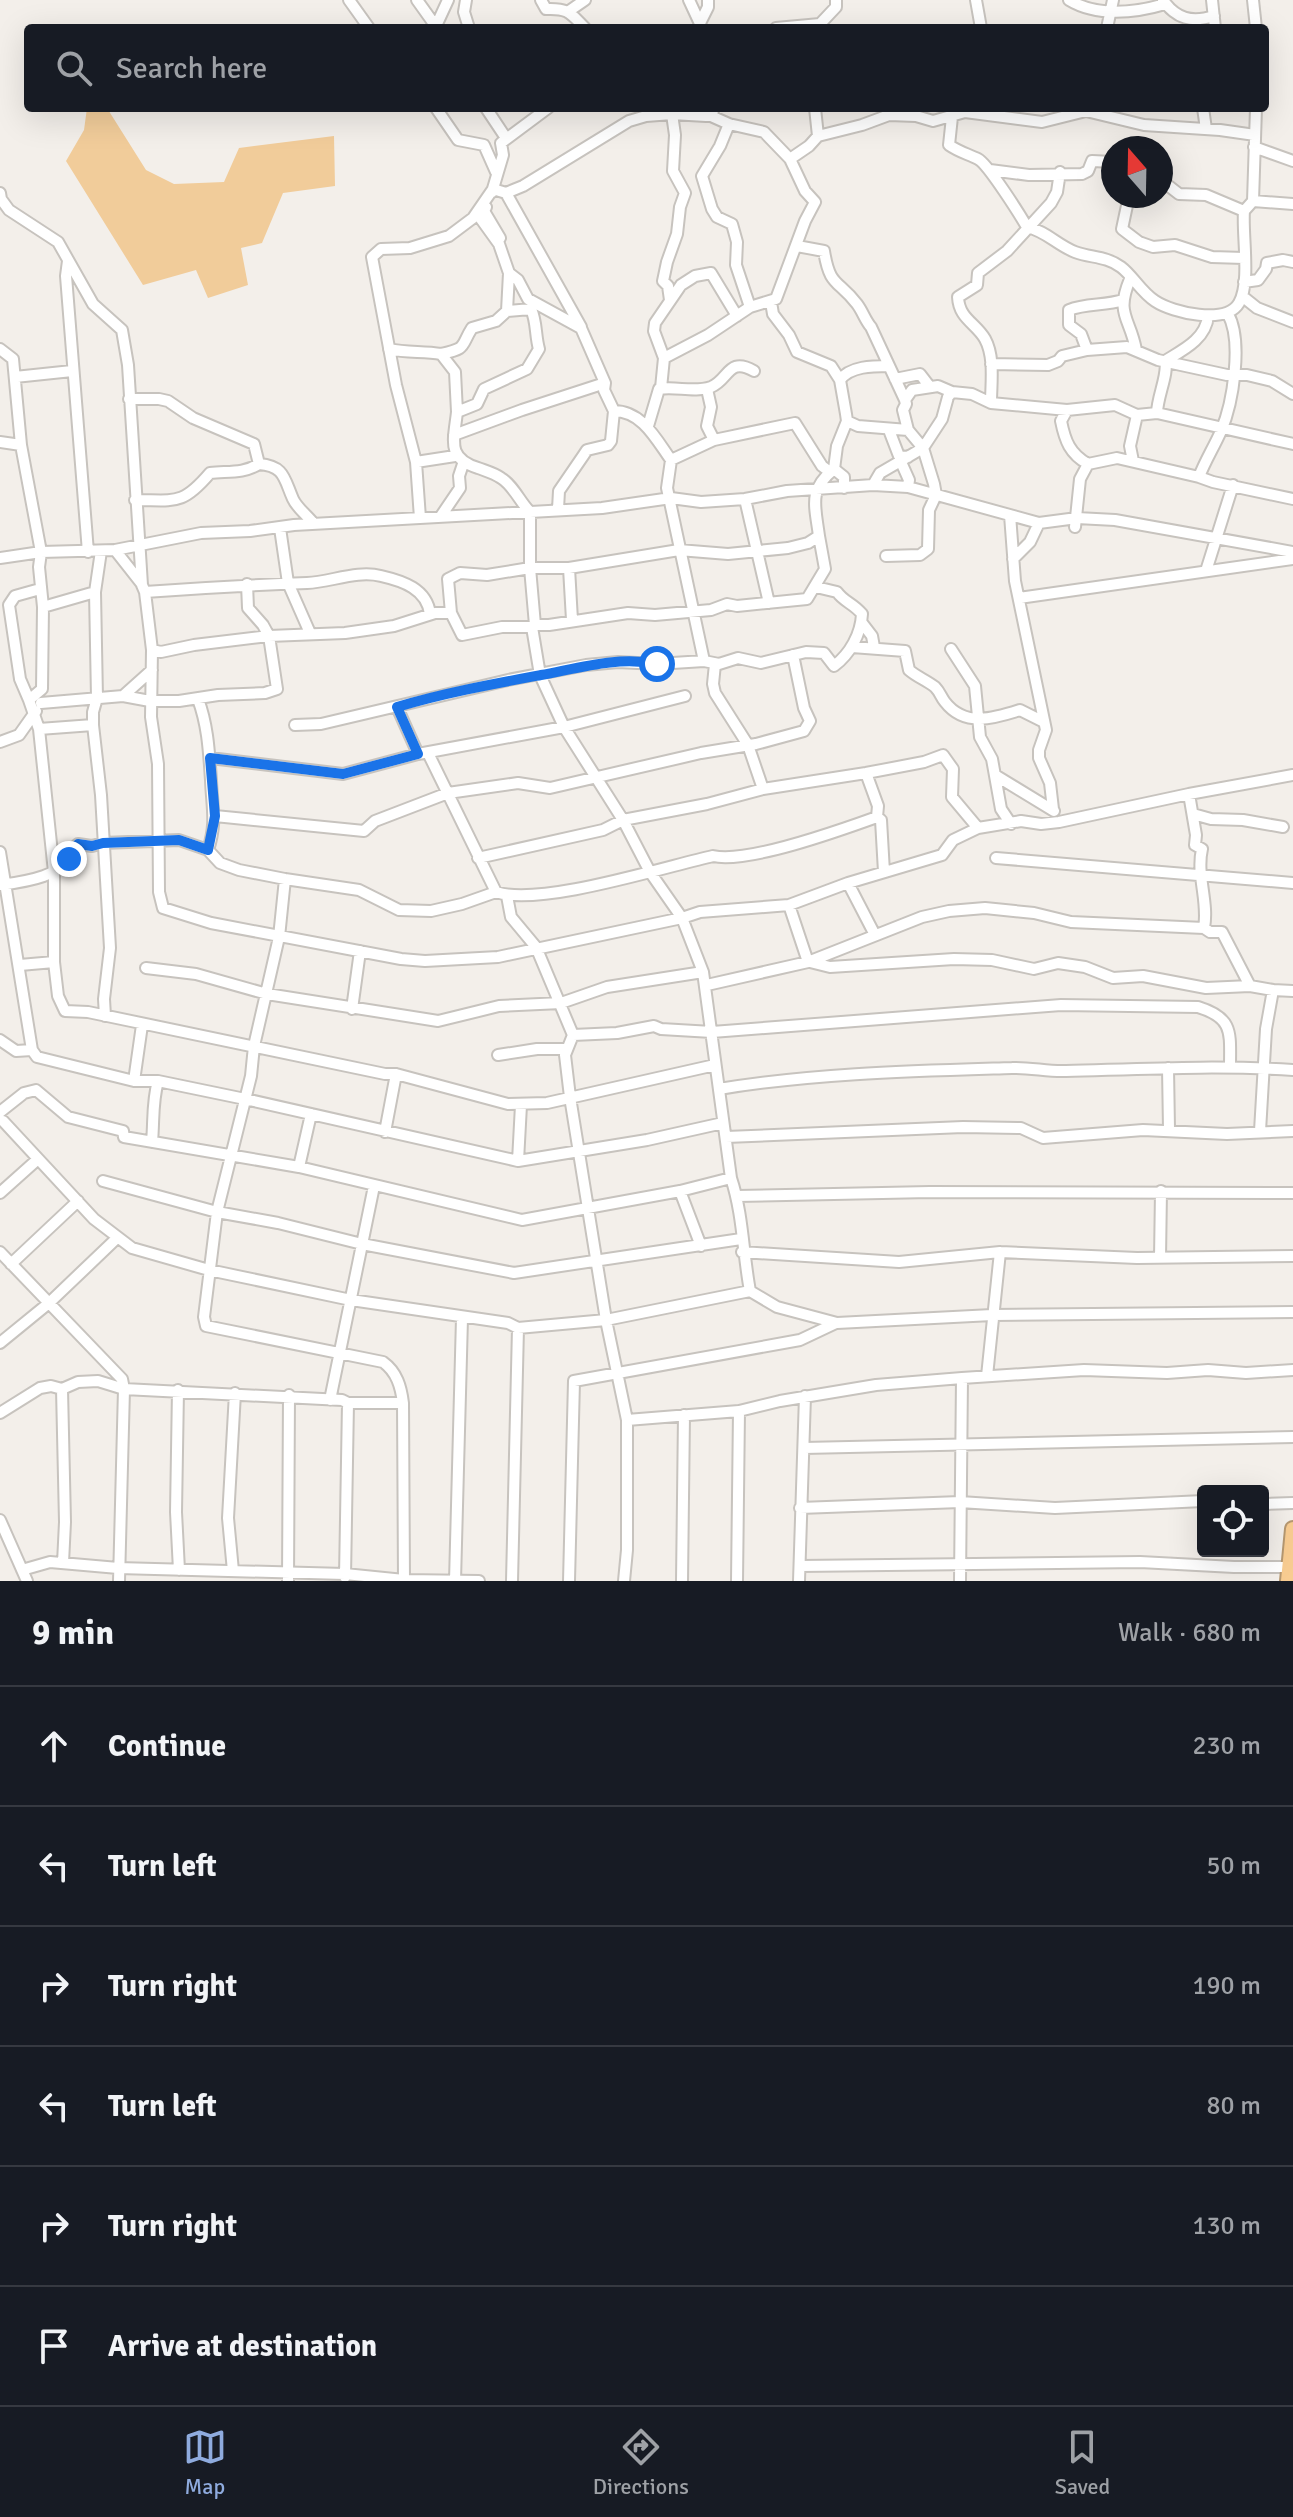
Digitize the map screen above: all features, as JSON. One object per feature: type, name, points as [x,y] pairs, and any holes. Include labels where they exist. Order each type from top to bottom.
[{"type":"highway","points":[[1289,1574],[1293,1529]]},
{"type":"street","points":[[349,0],[366,24]]},
{"type":"street","points":[[417,0],[435,24]]},
{"type":"street","points":[[438,24],[448,0]]},
{"type":"street","points":[[466,0],[464,12],[468,24]]},
{"type":"street","points":[[541,0],[546,9],[561,7],[581,24]]},
{"type":"street","points":[[569,11],[585,0]]},
{"type":"street","points":[[689,0],[701,24]]},
{"type":"street","points":[[701,24],[708,4],[719,0]]},
{"type":"street","points":[[822,24],[836,7],[836,0]]},
{"type":"street","points":[[976,0],[980,24]]},
{"type":"street","points":[[1069,0],[1109,11],[1141,11],[1164,2],[1176,14],[1204,24],[1214,16]]},
{"type":"street","points":[[1107,24],[1113,0]]},
{"type":"street","points":[[1212,0],[1215,24]]},
{"type":"street","points":[[1253,0],[1256,24]]},
{"type":"street","points":[[439,112],[458,140],[488,148],[498,178]]},
{"type":"street","points":[[489,112],[506,138]]},
{"type":"street","points":[[507,311],[509,273],[504,254],[481,219],[481,209],[498,178],[497,168],[503,155],[501,143],[542,112]]},
{"type":"street","points":[[629,121],[630,112]]},
{"type":"street","points":[[490,192],[506,193],[561,165],[629,121],[646,116],[672,114],[696,117],[712,112],[729,124],[760,129],[790,159],[805,191],[815,202],[778,297],[750,307],[708,335],[664,358]]},
{"type":"street","points":[[815,112],[818,136]]},
{"type":"street","points":[[790,159],[818,136],[889,115],[915,112],[933,121],[962,112]]},
{"type":"street","points":[[979,112],[1042,122],[1082,112]]},
{"type":"street","points":[[1100,112],[1144,125],[1206,129],[1255,141],[1293,161]]},
{"type":"street","points":[[1204,112],[1206,129]]},
{"type":"street","points":[[952,117],[949,145],[966,156],[980,160],[990,170],[1027,227],[1046,233],[1076,253],[1105,258],[1123,269],[1158,303],[1208,316],[1228,314],[1242,296],[1244,211],[1253,201],[1256,112]]},
{"type":"street","points":[[670,300],[668,286],[663,281],[664,272],[677,234],[685,193],[673,171],[676,162],[672,114]]},
{"type":"street","points":[[729,124],[702,176],[712,209],[717,217],[730,221],[736,234],[736,265],[750,307]]},
{"type":"street","points":[[990,170],[1029,175],[1060,172],[1082,174],[1090,169],[1092,161],[1101,161]]},
{"type":"street","points":[[991,403],[991,364],[986,342],[962,314],[958,297],[977,285],[978,273],[1007,251],[1051,203],[1057,192],[1060,172]]},
{"type":"street","points":[[1173,189],[1179,194],[1206,195],[1244,211]]},
{"type":"street","points":[[420,518],[416,462],[389,349],[372,257],[381,249],[410,248],[449,236],[473,218],[490,192]]},
{"type":"street","points":[[0,193],[9,210],[58,242],[93,304],[122,330],[128,365],[135,500],[152,650],[150,701],[158,764],[159,892],[163,908],[190,918],[279,937],[425,961],[498,957],[700,912],[789,905],[848,883],[942,855],[953,840],[978,828],[1021,821],[1059,822],[1293,775]]},
{"type":"street","points":[[506,193],[581,328],[614,411],[611,441],[608,445],[587,450],[559,491],[558,509]]},
{"type":"street","points":[[1253,201],[1293,204]]},
{"type":"street","points":[[1126,208],[1122,229],[1139,242],[1153,247],[1175,245],[1212,257],[1244,258]]},
{"type":"street","points":[[797,246],[824,251],[827,272],[838,287],[857,303],[905,400],[903,410],[908,430],[923,448],[936,495],[929,510],[928,549],[920,555],[886,556]]},
{"type":"street","points":[[68,261],[66,276],[72,371],[88,552]]},
{"type":"street","points":[[1244,282],[1258,280],[1267,263],[1293,262]]},
{"type":"street","points":[[509,273],[518,280],[528,299],[581,328]]},
{"type":"street","points":[[648,426],[656,393],[661,388],[664,358],[654,331],[658,317],[681,285],[695,276],[711,273],[737,316]]},
{"type":"street","points":[[1130,279],[1122,311],[1133,334],[1136,350]]},
{"type":"street","points":[[1242,296],[1257,308],[1293,322]]},
{"type":"street","points":[[1087,350],[1081,334],[1069,325],[1069,310],[1092,303],[1123,300]]},
{"type":"street","points":[[771,302],[773,314],[797,352],[831,366],[840,380],[847,421],[832,470],[822,478],[815,491],[825,569],[807,599],[737,606],[727,604],[711,610],[655,615],[628,613],[534,626],[502,627],[462,635],[451,613],[450,576],[460,573],[487,575],[530,568],[569,568],[679,550],[728,554],[788,548],[808,543],[819,536]]},
{"type":"street","points":[[389,349],[441,354],[460,349],[467,343],[472,328],[496,321],[507,311],[531,309],[536,319],[534,334],[539,349],[524,371],[484,389],[477,404],[457,412]]},
{"type":"street","points":[[1199,477],[1222,428],[1234,376],[1235,343],[1228,314]]},
{"type":"street","points":[[1165,361],[1199,339],[1208,316]]},
{"type":"street","points":[[991,364],[1052,364],[1062,356],[1087,350],[1127,347],[1141,355],[1165,361],[1272,381],[1293,394]]},
{"type":"street","points":[[0,349],[13,359],[21,445],[41,552],[43,607],[41,703],[19,735],[0,742]]},
{"type":"street","points":[[441,354],[455,372],[457,412],[454,435],[460,488],[441,516]]},
{"type":"street","points":[[1157,413],[1159,389],[1167,372],[1165,361]]},
{"type":"street","points":[[661,388],[707,389],[719,384],[725,374],[738,366],[754,371]]},
{"type":"street","points":[[840,380],[845,373],[872,366],[889,366]]},
{"type":"street","points":[[15,377],[72,371]]},
{"type":"street","points":[[895,379],[920,374],[930,387]]},
{"type":"street","points":[[454,435],[605,383]]},
{"type":"street","points":[[905,400],[912,390],[938,386],[991,403],[1067,410],[1115,405],[1137,415],[1157,413],[1293,444]]},
{"type":"street","points":[[707,389],[711,407],[707,426],[714,440]]},
{"type":"street","points":[[873,485],[880,473],[923,448],[942,419],[952,392]]},
{"type":"street","points":[[129,399],[168,401],[193,418],[254,444],[259,464]]},
{"type":"street","points":[[1067,410],[1061,421],[1070,450],[1088,464]]},
{"type":"street","points":[[614,411],[625,411],[648,426],[671,460],[667,488],[691,610],[710,662],[715,693],[748,745],[763,789]]},
{"type":"street","points":[[1133,461],[1130,446],[1137,415]]},
{"type":"street","points":[[847,421],[858,426],[908,430]]},
{"type":"street","points":[[671,460],[714,440],[795,423],[822,466],[844,477],[844,488]]},
{"type":"street","points":[[889,430],[899,456],[905,459]]},
{"type":"street","points":[[0,442],[21,445]]},
{"type":"street","points":[[1076,522],[1080,479],[1088,464],[1107,458],[1133,461],[1293,499]]},
{"type":"street","points":[[905,459],[908,487]]},
{"type":"street","points":[[416,462],[459,460],[489,471],[506,481],[530,512],[530,568],[540,675],[564,727],[623,820],[650,872],[682,918],[707,985],[723,1123],[750,1291]]},
{"type":"street","points":[[135,500],[172,502],[193,492],[210,473],[238,472],[259,464],[280,471],[287,479],[292,498],[314,524]]},
{"type":"street","points":[[0,558],[41,552],[115,550],[201,533],[602,508],[671,498],[701,502],[745,499],[787,491],[873,485],[908,487],[1039,523],[1115,520],[1293,552]]},
{"type":"street","points":[[1206,571],[1233,485]]},
{"type":"street","points":[[745,499],[769,603]]},
{"type":"street","points":[[1010,515],[1019,598],[1046,734],[1039,758],[1050,783],[1053,809],[1059,822]]},
{"type":"street","points":[[1013,559],[1030,542],[1039,523]]},
{"type":"street","points":[[280,528],[288,583],[310,633]]},
{"type":"street","points":[[115,550],[144,588]]},
{"type":"street","points":[[101,551],[95,592],[97,698],[93,725],[110,948],[105,1016]]},
{"type":"street","points":[[1019,598],[1293,559]]},
{"type":"street","points":[[569,568],[572,620]]},
{"type":"street","points":[[144,588],[307,583],[366,574],[411,586],[429,604],[430,614]]},
{"type":"street","points":[[41,703],[123,696],[150,701],[198,699],[265,693],[277,689],[269,636],[248,608],[247,584]]},
{"type":"street","points":[[295,725],[311,726],[508,680],[602,663],[657,664],[738,658],[761,663],[806,652],[824,653],[834,666],[852,647],[862,623],[862,614],[837,592],[816,587]]},
{"type":"street","points":[[40,589],[15,596],[9,605],[20,679],[39,729],[54,872],[54,962],[58,996],[65,1011],[105,1016],[396,1074],[508,1104],[521,1105],[570,1097],[715,1065]]},
{"type":"street","points":[[43,607],[95,592]]},
{"type":"street","points":[[152,650],[161,652],[269,636],[345,633],[394,626],[430,614],[451,613]]},
{"type":"street","points":[[862,623],[872,636],[874,647]]},
{"type":"street","points":[[852,647],[905,651],[909,670],[926,679],[938,690],[946,704],[970,719],[997,718],[1020,710],[1044,722]]},
{"type":"street","points":[[951,649],[975,686],[980,737],[992,759],[1001,809],[1011,824]]},
{"type":"street","points":[[215,816],[364,831],[375,821],[448,793],[518,783],[550,788],[804,731],[810,721],[804,708],[793,655]]},
{"type":"street","points":[[123,696],[152,670]]},
{"type":"street","points":[[29,700],[42,689]]},
{"type":"street","points":[[210,758],[343,774],[423,753],[564,727],[685,696]]},
{"type":"street","points":[[198,699],[209,732],[215,816],[208,850]]},
{"type":"street","points":[[397,707],[448,793],[496,892]]},
{"type":"street","points":[[39,729],[93,725]]},
{"type":"street","points":[[478,858],[603,830],[623,820],[707,804],[763,789],[924,762],[943,755],[953,769],[952,797],[978,828]]},
{"type":"street","points":[[866,773],[878,806],[877,817]]},
{"type":"street","points":[[995,775],[1053,809]]},
{"type":"street","points":[[1189,794],[1195,845],[1202,849],[1199,862],[1205,908],[1204,928]]},
{"type":"street","points":[[1193,814],[1283,827]]},
{"type":"street","points":[[3,885],[54,872],[69,859],[71,851],[78,844],[92,846],[179,840],[208,850],[220,863],[285,879],[359,890],[399,910],[422,912],[462,904],[496,892],[525,897],[713,856],[724,859],[782,847],[877,817]]},
{"type":"street","points":[[877,817],[881,820],[884,872]]},
{"type":"street","points":[[0,852],[32,1050],[37,1057],[134,1081],[158,1081],[245,1099],[518,1161],[647,1140],[723,1123]]},
{"type":"street","points":[[996,858],[1293,883]]},
{"type":"street","points":[[285,879],[279,937],[254,1046],[251,1076],[217,1212],[204,1317],[206,1326],[383,1362],[391,1368],[402,1388],[403,1403],[404,1580]]},
{"type":"street","points":[[848,883],[875,935]]},
{"type":"street","points":[[507,896],[511,917],[536,947],[573,1035],[567,1049],[570,1097],[606,1320],[627,1420],[627,1550],[624,1581]]},
{"type":"street","points":[[789,905],[808,962]]},
{"type":"street","points":[[707,985],[808,962],[922,917],[985,908],[1034,913],[1071,922],[1204,928],[1210,932],[1222,932],[1250,986]]},
{"type":"street","points":[[352,1009],[360,951]]},
{"type":"street","points":[[808,962],[830,967],[980,960],[1034,969],[1058,963],[1085,967],[1113,978],[1143,976],[1206,988],[1250,986],[1293,991]]},
{"type":"street","points":[[20,965],[54,962]]},
{"type":"street","points":[[146,968],[196,974],[267,994],[438,1021],[499,1006],[561,1003],[607,987],[703,972]]},
{"type":"street","points":[[1260,1131],[1266,1029],[1273,990]]},
{"type":"street","points":[[573,1035],[617,1033],[654,1026],[712,1032],[1061,1005],[1198,1007],[1216,1012],[1227,1025],[1230,1067]]},
{"type":"street","points":[[134,1081],[142,1025]]},
{"type":"street","points":[[0,1040],[16,1051],[32,1050]]},
{"type":"street","points":[[498,1055],[537,1049],[567,1049]]},
{"type":"street","points":[[719,1089],[784,1078],[1015,1067],[1063,1072],[1230,1067],[1293,1070]]},
{"type":"street","points":[[1168,1068],[1169,1129]]},
{"type":"street","points":[[385,1132],[396,1074]]},
{"type":"street","points":[[152,1142],[155,1117],[152,1110],[158,1081]]},
{"type":"street","points":[[731,1178],[680,1191],[522,1220],[299,1167],[124,1137],[123,1131],[118,1129],[68,1117],[36,1090],[24,1093],[1,1118],[78,1201],[132,1248],[209,1270],[351,1300],[508,1323],[518,1328],[606,1320],[750,1291],[777,1307],[837,1323],[992,1315],[1293,1312]]},
{"type":"street","points":[[518,1161],[521,1105]]},
{"type":"street","points":[[299,1167],[311,1114]]},
{"type":"street","points":[[726,1137],[963,1127],[1021,1128],[1043,1138],[1169,1129],[1227,1134],[1293,1131]]},
{"type":"street","points":[[0,1193],[38,1159]]},
{"type":"street","points":[[103,1181],[217,1212],[514,1273],[741,1239]]},
{"type":"street","points":[[330,1400],[374,1186]]},
{"type":"street","points":[[680,1191],[701,1246]]},
{"type":"street","points":[[737,1196],[1161,1191],[1293,1193]]},
{"type":"street","points":[[1160,1258],[1161,1191]]},
{"type":"street","points":[[11,1264],[78,1201]]},
{"type":"street","points":[[0,1343],[49,1303],[117,1238]]},
{"type":"street","points":[[0,1252],[120,1376],[124,1389],[119,1581]]},
{"type":"street","points":[[742,1252],[899,1262],[1000,1252],[1160,1258],[1293,1256]]},
{"type":"street","points":[[987,1376],[1000,1252]]},
{"type":"street","points":[[455,1580],[462,1318]]},
{"type":"street","points":[[569,1581],[574,1454],[573,1384],[578,1380],[800,1340],[837,1323]]},
{"type":"street","points":[[512,1581],[518,1328]]},
{"type":"street","points":[[627,1420],[739,1411],[805,1396],[876,1385],[987,1376],[1084,1370],[1246,1373],[1293,1370]]},
{"type":"street","points":[[960,1581],[962,1378]]},
{"type":"street","points":[[0,1413],[40,1388],[51,1386],[62,1389],[78,1382],[98,1381],[124,1389],[289,1395],[348,1403],[403,1403]]},
{"type":"street","points":[[62,1389],[65,1493],[63,1563]]},
{"type":"street","points":[[178,1390],[176,1512],[179,1570]]},
{"type":"street","points":[[228,1574],[235,1393]]},
{"type":"street","points":[[288,1578],[289,1395]]},
{"type":"street","points":[[799,1581],[805,1396]]},
{"type":"street","points":[[345,1578],[348,1403]]},
{"type":"street","points":[[737,1581],[739,1411]]},
{"type":"street","points":[[682,1581],[684,1415]]},
{"type":"street","points":[[804,1448],[1293,1437]]},
{"type":"street","points":[[800,1508],[960,1502],[1055,1508],[1197,1501]]},
{"type":"street","points":[[1269,1504],[1293,1503]]},
{"type":"street","points":[[0,1520],[24,1576],[50,1562],[288,1578],[479,1581]]},
{"type":"street","points":[[800,1566],[1140,1562],[1234,1567],[1289,1574]]},
{"type":"shaded area","points":[[86,112],[110,112],[146,170],[174,184],[224,182],[239,148],[334,136],[335,186],[283,193],[262,243],[241,248],[248,285],[208,298],[196,270],[143,285],[66,161],[84,130]]},
{"type":"route","points":[[69,859],[71,851],[78,844],[92,846],[179,840],[208,850],[215,816],[210,758],[333,774],[358,772],[418,754],[397,707],[586,665],[618,662],[657,664]]}]
